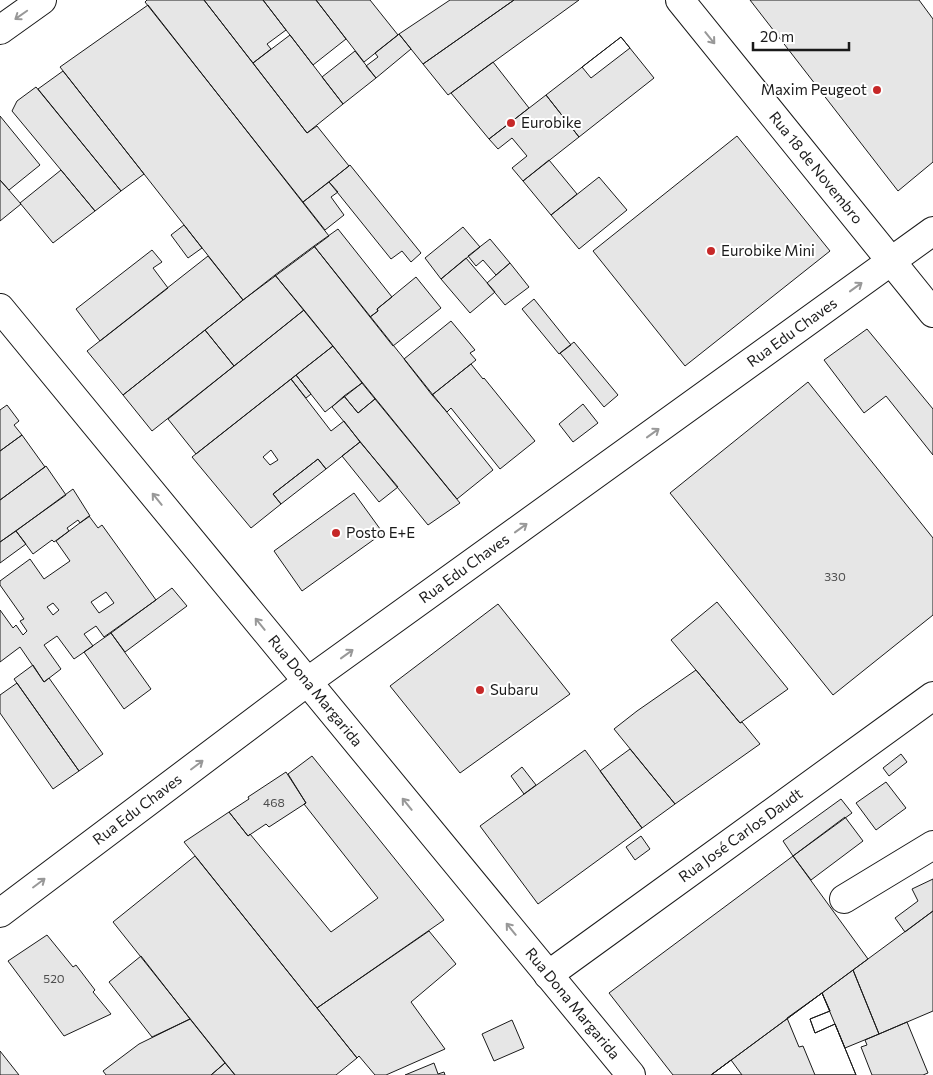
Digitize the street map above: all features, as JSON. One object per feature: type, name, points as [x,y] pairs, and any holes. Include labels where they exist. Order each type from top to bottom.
[{"type":"main road","points":[[0,30],[42,0]]},
{"type":"main road","name":"Rua 18 de Novembro","points":[[680,0],[933,314]]},
{"type":"main road","name":"Rua Edu Chaves","points":[[0,913],[308,682],[933,231]]},
{"type":"main road","name":"Rua Dona Margarida","points":[[0,308],[631,1075]]},
{"type":"main road","name":"Rua José Carlos Daudt","points":[[548,975],[933,696]]},
{"type":"main road","points":[[844,900],[933,846]]},
{"type":"building","points":[[147,0],[204,0],[307,133],[317,126],[349,166],[303,202],[145,2]]},
{"type":"building","points":[[204,0],[263,0],[286,30],[267,44],[271,49],[253,63]]},
{"type":"building","points":[[263,0],[316,0],[346,39],[313,65]]},
{"type":"building","points":[[316,0],[370,0],[398,35],[364,62]]},
{"type":"building","points":[[450,0],[514,0],[423,64],[399,34]]},
{"type":"building","points":[[514,0],[579,0],[448,95],[423,64]]},
{"type":"building","name":"Maxim Peugeot","points":[[750,0],[919,0],[933,19],[933,162],[898,191]]},
{"type":"building","points":[[148,5],[329,236],[243,300],[60,67]]},
{"type":"building","points":[[399,34],[411,49],[376,78],[366,66],[378,57],[375,53]]},
{"type":"building","points":[[290,35],[343,104],[307,133],[253,63]]},
{"type":"building","points":[[621,37],[630,48],[591,78],[582,67]]},
{"type":"building","points":[[621,37],[654,78],[579,137],[546,95]]},
{"type":"building","points":[[355,51],[376,78],[343,104],[322,77]]},
{"type":"building","points":[[493,62],[529,108],[489,139],[451,93]]},
{"type":"building","points":[[63,71],[144,174],[121,191],[38,89]]},
{"type":"building","points":[[36,87],[121,191],[95,211],[12,111],[17,101]]},
{"type":"building","points":[[546,95],[579,137],[523,181],[512,168],[527,156],[512,138],[498,149],[489,139]]},
{"type":"building","points":[[0,116],[40,165],[9,190],[0,180]]},
{"type":"building","name":"Eurobike Mini","points":[[737,136],[830,251],[685,366],[593,251]]},
{"type":"building","points":[[549,160],[577,194],[551,215],[523,181]]},
{"type":"building","points":[[350,165],[421,253],[411,262],[402,251],[391,259],[329,182]]},
{"type":"building","points":[[61,170],[95,211],[53,243],[20,203]]},
{"type":"building","points":[[599,177],[627,210],[579,249],[551,215]]},
{"type":"building","points":[[0,180],[21,204],[0,221]]},
{"type":"building","points":[[329,182],[338,192],[331,197],[344,215],[325,230],[303,202]]},
{"type":"building","points":[[184,225],[202,248],[188,258],[171,235]]},
{"type":"building","points":[[463,227],[480,247],[441,279],[425,258]]},
{"type":"building","points":[[338,229],[392,297],[370,317],[314,246]]},
{"type":"building","points":[[490,239],[510,263],[496,275],[483,260],[476,266],[468,256]]},
{"type":"building","points":[[314,246],[493,470],[457,499],[275,275]]},
{"type":"building","points":[[152,250],[162,262],[153,268],[168,288],[100,341],[76,309]]},
{"type":"building","points":[[208,256],[243,300],[123,395],[87,351]]},
{"type":"building","points":[[466,258],[495,292],[470,313],[441,279]]},
{"type":"building","points":[[510,263],[529,287],[505,305],[487,283]]},
{"type":"building","points":[[275,275],[304,310],[234,366],[205,330]]},
{"type":"building","points":[[416,277],[441,308],[393,346],[370,317]]},
{"type":"building","points":[[534,299],[571,345],[559,354],[522,309]]},
{"type":"building","points":[[304,310],[333,346],[196,454],[168,419]]},
{"type":"building","points":[[451,321],[475,350],[470,353],[476,360],[432,395],[404,359]]},
{"type":"building","points":[[867,329],[933,409],[933,455],[886,396],[864,413],[824,360]]},
{"type":"building","points":[[205,330],[234,366],[152,431],[123,395]]},
{"type":"building","points":[[574,342],[618,395],[604,407],[560,353]]},
{"type":"building","points":[[333,346],[362,383],[325,412],[296,375]]},
{"type":"building","points":[[471,364],[535,441],[500,469],[451,408],[447,412],[432,395]]},
{"type":"building","points":[[296,375],[311,394],[306,398],[291,379]]},
{"type":"building","points":[[291,379],[331,431],[344,421],[360,442],[326,469],[318,459],[273,494],[281,504],[251,528],[192,457]],"holes":[[[271,450],[278,460],[270,465],[263,457]]]},
{"type":"building","points":[[808,382],[933,538],[933,615],[833,695],[670,493]]},
{"type":"building","points":[[362,383],[375,399],[358,413],[344,396]]},
{"type":"building","points":[[344,396],[358,413],[375,399],[460,503],[428,525],[332,407]]},
{"type":"building","points":[[583,404],[598,423],[573,442],[559,424]]},
{"type":"building","points":[[7,405],[19,421],[14,425],[22,435],[0,451],[0,410]]},
{"type":"building","points":[[22,435],[45,467],[0,500],[0,451]]},
{"type":"building","points":[[360,442],[398,487],[379,502],[342,456]]},
{"type":"building","points":[[318,459],[326,469],[281,504],[273,494]]},
{"type":"building","points":[[46,466],[66,495],[0,542],[0,500]]},
{"type":"building","points":[[73,489],[90,516],[80,523],[78,520],[67,528],[69,531],[54,542],[52,540],[33,554],[16,531]]},
{"type":"building","points":[[354,493],[383,533],[302,591],[274,551]]},
{"type":"building","points":[[89,516],[98,528],[102,525],[156,600],[104,637],[96,626],[84,634],[93,646],[74,659],[57,636],[44,645],[61,669],[44,682],[20,647],[0,662],[0,610],[13,628],[16,625],[23,635],[27,631],[20,621],[24,619],[0,585],[0,581],[30,559],[44,579],[70,561],[56,541]],"holes":[[[106,592],[114,603],[99,613],[91,602]],[[53,603],[59,610],[53,615],[47,607]]]},
{"type":"building","points":[[16,531],[26,544],[0,563],[0,542]]},
{"type":"building","points":[[172,588],[187,606],[125,652],[111,633]]},
{"type":"building","points":[[717,602],[788,689],[740,723],[671,640]]},
{"type":"building","name":"Subaru","points":[[498,604],[570,694],[460,773],[390,686]]},
{"type":"building","points":[[111,633],[151,689],[124,709],[84,652]]},
{"type":"building","points":[[33,665],[44,682],[49,678],[103,754],[79,771],[14,679]]},
{"type":"building","points":[[696,670],[760,744],[675,804],[614,729]]},
{"type":"building","points":[[17,683],[79,771],[53,789],[0,713],[0,695]]},
{"type":"building","points":[[630,749],[675,804],[642,828],[600,771]]},
{"type":"building","points":[[585,750],[642,828],[538,904],[480,826]]},
{"type":"building","points":[[901,754],[907,762],[889,776],[883,768]]},
{"type":"building","points":[[312,756],[444,920],[317,1008],[184,842],[229,812],[248,836],[250,834],[331,932],[378,898],[304,804],[306,803],[288,774]]},
{"type":"building","points":[[522,767],[536,785],[524,794],[511,776]]},
{"type":"building","points":[[286,772],[306,803],[269,827],[266,824],[248,836],[229,812]]},
{"type":"building","points":[[886,782],[906,808],[876,830],[856,803]]},
{"type":"building","points":[[841,799],[852,813],[793,856],[783,841]]},
{"type":"building","points":[[845,817],[863,841],[811,880],[793,856]]},
{"type":"building","points":[[641,836],[650,849],[635,860],[626,847]]},
{"type":"building","points":[[195,856],[357,1058],[336,1075],[235,1075],[113,922]]},
{"type":"building","points":[[793,856],[868,959],[711,1075],[673,1075],[609,993]]},
{"type":"building","points":[[933,879],[933,911],[905,932],[895,918],[918,901],[912,889]]},
{"type":"building","points":[[933,911],[933,1011],[879,1034],[853,970]]},
{"type":"building","points":[[429,931],[456,964],[411,1002],[445,1049],[386,1075],[375,1075],[359,1056],[357,1058],[317,1008]]},
{"type":"building","points":[[47,935],[73,967],[76,965],[95,990],[93,992],[111,1014],[64,1036],[8,961]]},
{"type":"building","points":[[141,956],[190,1019],[152,1037],[109,982]]},
{"type":"building","points":[[853,970],[879,1034],[845,1048],[822,993]]},
{"type":"building","points":[[822,993],[830,1011],[810,1019],[815,1033],[835,1024],[856,1075],[815,1075],[803,1046],[799,1047],[787,1018]]},
{"type":"building","points":[[822,993],[830,1011],[810,1019],[815,1033],[835,1024],[856,1075],[711,1075]]},
{"type":"building","points":[[190,1019],[225,1063],[211,1075],[106,1075],[103,1071],[139,1044]]},
{"type":"building","points":[[512,1020],[524,1048],[494,1061],[482,1034]]},
{"type":"building","points":[[907,1022],[928,1073],[923,1075],[872,1075],[861,1047],[867,1045],[865,1040]]},
{"type":"building","points":[[0,1051],[19,1075],[0,1075]]},
{"type":"building","points":[[731,1060],[742,1075],[711,1075]]},
{"type":"building","points":[[225,1063],[235,1075],[211,1075]]},
{"type":"building","points":[[434,1063],[438,1074],[444,1072],[445,1075],[405,1075]]},
{"type":"place","name":"Maxim Peugeot","points":[[877,90]]},
{"type":"place","name":"Eurobike","points":[[511,123]]},
{"type":"place","name":"Eurobike Mini","points":[[711,251]]},
{"type":"place","name":"Posto E+E","points":[[336,533]]},
{"type":"place","name":"Subaru","points":[[480,690]]}]
